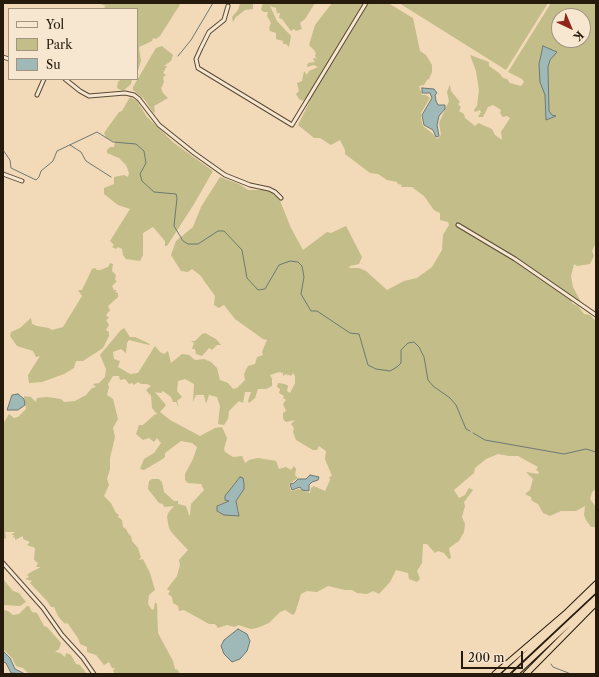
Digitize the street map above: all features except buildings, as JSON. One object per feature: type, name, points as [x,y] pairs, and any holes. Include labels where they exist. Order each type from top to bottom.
[{"type":"highway","points":[[495,674],[532,643],[596,584]]},
{"type":"highway","points":[[505,674],[596,589]]},
{"type":"highway","points":[[515,674],[596,598]]},
{"type":"highway","points":[[526,674],[596,603]]},
{"type":"highway","points":[[530,674],[579,620]]},
{"type":"highway","points":[[492,674],[532,643]]},
{"type":"street","points":[[228,6],[224,20],[209,32],[200,48],[196,59],[198,68],[292,125],[366,3]]},
{"type":"street","points":[[37,95],[44,80]]},
{"type":"street","points":[[66,80],[89,96],[125,93],[134,95],[140,99],[159,125],[225,175],[250,185],[268,189],[275,192],[281,198]]},
{"type":"street","points":[[3,174],[22,181]]},
{"type":"street","points":[[458,225],[514,259],[596,315]]},
{"type":"street","points":[[3,563],[43,608],[62,636],[83,658],[94,674]]},
{"type":"green space","points":[[98,3],[181,3],[160,36],[156,39],[153,38],[152,41],[139,47],[141,61],[138,71],[138,8],[104,7],[106,6]]},
{"type":"green space","points":[[240,3],[253,3],[253,9],[245,10],[236,17],[233,22],[232,17],[238,10]]},
{"type":"green space","points":[[263,3],[315,3],[305,19],[300,23],[302,29],[296,31],[294,29],[291,31],[282,19],[279,18],[280,13],[277,13],[276,8],[270,6],[277,21],[291,36],[289,47],[286,44],[283,44],[283,41],[276,39],[276,33],[270,31],[269,28],[271,23],[267,16],[268,12],[261,10]]},
{"type":"green space","points":[[332,3],[388,3],[413,18],[420,51],[426,55],[432,65],[432,72],[429,79],[424,85],[419,86],[422,95],[426,95],[430,98],[421,113],[423,126],[437,139],[441,135],[439,123],[449,101],[447,92],[450,84],[451,91],[460,102],[458,104],[461,107],[459,111],[464,114],[465,118],[475,126],[478,123],[492,129],[495,135],[502,140],[501,132],[510,118],[507,116],[503,117],[500,113],[501,110],[493,105],[488,107],[483,117],[478,117],[481,112],[480,110],[475,112],[474,110],[477,106],[479,90],[476,71],[470,55],[489,62],[489,66],[503,78],[507,79],[510,83],[521,86],[524,82],[522,79],[508,72],[551,3],[596,3],[596,243],[592,251],[594,256],[590,264],[577,266],[574,264],[571,276],[573,287],[581,302],[571,299],[571,301],[573,304],[578,306],[584,314],[590,315],[596,321],[596,489],[592,492],[590,499],[596,507],[596,527],[591,527],[586,520],[584,515],[585,506],[576,511],[561,511],[550,516],[543,513],[538,504],[532,501],[531,497],[525,494],[530,490],[533,479],[526,472],[538,474],[539,472],[536,470],[538,467],[518,456],[498,454],[486,459],[475,468],[474,473],[454,490],[459,498],[465,495],[469,488],[473,490],[464,502],[465,506],[462,517],[465,524],[464,532],[459,541],[449,548],[451,558],[449,559],[444,553],[438,551],[435,553],[427,544],[423,544],[422,563],[417,571],[420,579],[417,582],[409,579],[408,573],[396,570],[390,582],[379,594],[373,591],[367,594],[357,593],[352,590],[328,586],[317,592],[307,591],[301,594],[293,615],[285,610],[280,612],[269,623],[257,628],[251,629],[238,625],[235,627],[227,625],[218,628],[215,624],[209,624],[184,610],[179,611],[178,606],[173,603],[172,597],[168,594],[170,591],[167,589],[177,576],[180,565],[179,560],[188,550],[169,528],[167,517],[168,513],[174,506],[164,507],[163,504],[159,503],[148,489],[149,481],[152,479],[159,479],[162,482],[164,492],[174,501],[178,501],[178,504],[186,506],[190,515],[191,504],[204,490],[201,484],[188,483],[185,480],[185,474],[193,459],[197,447],[192,443],[181,441],[165,453],[165,457],[161,460],[144,470],[140,469],[144,459],[154,453],[161,443],[157,438],[154,442],[149,438],[143,440],[136,434],[139,425],[143,425],[157,414],[152,408],[151,396],[146,390],[151,386],[138,382],[134,385],[132,383],[129,384],[125,379],[120,380],[119,376],[113,376],[108,384],[109,387],[107,395],[113,399],[118,419],[113,428],[115,437],[107,479],[109,485],[104,496],[119,515],[118,517],[122,520],[123,527],[131,536],[132,541],[138,548],[141,557],[139,560],[143,559],[150,573],[155,590],[149,595],[148,604],[152,610],[154,609],[155,602],[157,604],[158,633],[173,661],[175,669],[178,670],[180,674],[115,674],[113,671],[115,668],[112,668],[109,662],[104,665],[96,655],[87,652],[87,647],[80,644],[78,638],[66,621],[67,624],[64,623],[58,616],[54,607],[51,607],[30,583],[32,581],[25,579],[29,577],[27,575],[31,572],[41,567],[36,567],[38,563],[34,560],[35,548],[27,545],[30,542],[23,539],[23,536],[15,540],[15,537],[13,538],[14,535],[11,535],[15,532],[5,532],[6,538],[3,539],[3,424],[9,414],[14,418],[18,417],[26,409],[24,396],[31,397],[36,402],[37,398],[47,397],[61,399],[64,402],[75,401],[86,395],[92,388],[96,387],[93,384],[99,383],[105,377],[106,369],[100,355],[124,328],[130,337],[135,337],[150,344],[129,340],[127,343],[126,353],[121,349],[113,352],[114,359],[120,361],[118,367],[130,374],[138,373],[155,346],[164,354],[168,351],[171,363],[182,354],[189,355],[195,360],[204,359],[211,362],[217,368],[220,380],[228,383],[233,389],[237,388],[245,380],[244,374],[248,366],[255,364],[257,357],[263,355],[262,352],[267,340],[263,339],[235,319],[224,305],[219,308],[214,305],[215,296],[200,275],[192,269],[188,272],[181,271],[171,255],[176,241],[193,227],[201,207],[220,177],[239,184],[248,190],[267,190],[279,198],[291,228],[303,250],[327,232],[331,233],[346,226],[362,257],[359,264],[350,266],[349,268],[359,268],[366,271],[387,290],[404,281],[417,278],[432,267],[442,250],[443,235],[449,225],[448,222],[440,220],[440,213],[434,210],[424,196],[412,187],[401,187],[402,185],[398,184],[397,182],[387,180],[378,174],[370,173],[345,154],[345,150],[340,140],[331,145],[320,138],[314,138],[298,125],[310,101],[305,99],[303,101],[299,99],[296,94],[299,91],[297,83],[302,81],[304,71],[307,75],[309,71],[318,67],[314,65],[307,67],[308,63],[315,62],[313,59],[314,58],[317,59],[315,56],[316,53],[309,45],[315,25]],"holes":[[[279,372],[283,373],[283,376],[286,374],[291,376],[293,373],[295,376],[295,383],[290,393],[287,391],[288,386],[278,383],[277,387],[280,389],[279,393],[284,396],[283,398],[286,400],[283,404],[286,411],[283,413],[283,419],[286,422],[295,420],[291,424],[294,428],[293,432],[296,440],[313,450],[317,450],[319,446],[326,451],[325,459],[332,476],[329,477],[330,480],[325,491],[314,486],[311,488],[310,493],[299,489],[291,491],[289,484],[298,478],[295,475],[296,469],[294,466],[291,470],[286,467],[279,469],[276,461],[258,458],[249,460],[245,463],[242,456],[233,457],[225,452],[224,449],[227,438],[222,427],[215,428],[200,436],[170,420],[160,412],[166,405],[155,392],[161,393],[163,391],[171,397],[173,402],[176,402],[179,408],[177,401],[182,397],[177,391],[178,381],[185,379],[194,384],[193,402],[196,395],[204,395],[206,404],[209,395],[217,397],[220,406],[218,424],[224,425],[228,419],[229,411],[239,401],[243,403],[245,392],[251,392],[248,401],[249,403],[255,398],[258,389],[266,389],[272,386],[272,379],[270,375]],[[240,477],[241,493],[236,501],[239,512],[218,508],[218,505],[229,501],[226,496]]]},
{"type":"green space","points":[[399,3],[548,3],[506,70]]},
{"type":"green space","points":[[162,46],[173,55],[171,61],[164,66],[167,66],[163,73],[166,75],[163,77],[164,82],[161,88],[163,93],[168,98],[154,106],[155,113],[144,99],[133,90],[133,87],[156,48]]},
{"type":"green space","points":[[120,80],[132,80],[131,84],[123,91],[117,88]]},
{"type":"green space","points":[[130,97],[137,101],[147,117],[174,143],[213,171],[167,246],[165,246],[165,241],[153,227],[143,233],[143,255],[140,261],[126,259],[123,255],[122,249],[112,247],[114,245],[110,241],[130,209],[118,205],[104,194],[104,188],[114,184],[114,177],[124,175],[128,177],[129,173],[126,165],[119,158],[107,153],[107,150],[110,147],[114,147],[115,142],[106,138],[104,133],[119,112],[122,111]]},
{"type":"green space","points":[[110,263],[113,264],[112,271],[116,275],[115,280],[117,281],[112,286],[114,290],[117,290],[115,292],[118,293],[118,297],[108,306],[110,310],[106,315],[109,318],[106,320],[109,325],[106,330],[109,332],[109,336],[103,348],[83,361],[76,361],[74,368],[64,374],[42,382],[29,383],[28,375],[40,356],[36,357],[33,351],[17,346],[10,336],[11,332],[20,328],[31,318],[32,324],[37,326],[52,330],[63,327],[82,296],[78,290],[82,290],[92,269],[95,268],[100,270],[108,267]]},
{"type":"green space","points":[[205,333],[216,339],[221,345],[217,345],[212,350],[209,348],[202,356],[196,354],[195,349],[192,349],[194,343],[191,341],[195,341]]},
{"type":"green space","points":[[3,579],[13,591],[19,593],[26,602],[20,606],[3,605]]},
{"type":"green space","points":[[27,606],[29,606],[32,612],[37,613],[44,626],[47,627],[61,643],[59,649],[55,652],[60,653],[65,657],[66,653],[71,655],[76,664],[80,665],[87,674],[29,674],[23,668],[16,666],[12,658],[3,649],[3,610],[8,611],[13,615],[19,614]]},
{"type":"water","points":[[543,46],[557,52],[550,60],[548,67],[549,111],[552,115],[556,116],[546,120],[545,95],[540,82],[539,64]]},
{"type":"water","points":[[422,88],[434,89],[437,93],[435,95],[438,105],[445,105],[445,109],[439,116],[437,125],[439,136],[436,137],[433,130],[424,125],[422,115],[432,98],[430,93],[422,93]]},
{"type":"water","points":[[18,394],[24,399],[25,405],[18,410],[7,410],[12,395]]},
{"type":"water","points":[[310,475],[319,477],[318,480],[309,485],[309,491],[302,490],[300,487],[292,490],[290,484],[294,483],[298,479],[306,479]]},
{"type":"water","points":[[240,477],[243,478],[244,489],[236,501],[239,516],[224,515],[217,511],[217,506],[229,501],[225,500],[225,496]]},
{"type":"water","points":[[238,629],[247,634],[250,641],[247,651],[240,659],[232,662],[224,654],[221,646],[224,640]]},
{"type":"water","points":[[3,651],[10,658],[15,669],[25,674],[11,673],[6,663],[3,662]]},
{"type":"waterway","points":[[178,56],[191,40],[213,3]]},
{"type":"waterway","points":[[3,150],[10,160],[11,168],[36,180],[41,171],[53,161],[57,151],[97,132],[113,142],[136,144],[144,151],[146,163],[140,174],[142,181],[154,192],[176,194],[177,198],[174,226],[183,241],[188,244],[198,244],[218,231],[224,231],[242,250],[247,278],[258,290],[265,289],[279,265],[290,261],[298,262],[302,266],[304,277],[301,294],[311,311],[317,311],[350,333],[359,334],[368,365],[376,369],[390,371],[397,367],[401,363],[401,350],[408,343],[414,342],[419,347],[424,357],[428,380],[433,386],[450,398],[456,405],[466,429],[470,431]]},
{"type":"waterway","points":[[70,145],[81,152],[86,161],[111,177]]},
{"type":"waterway","points":[[473,433],[485,440],[564,454],[586,449],[596,452]]},
{"type":"waterway","points":[[551,664],[553,667],[571,674]]}]
